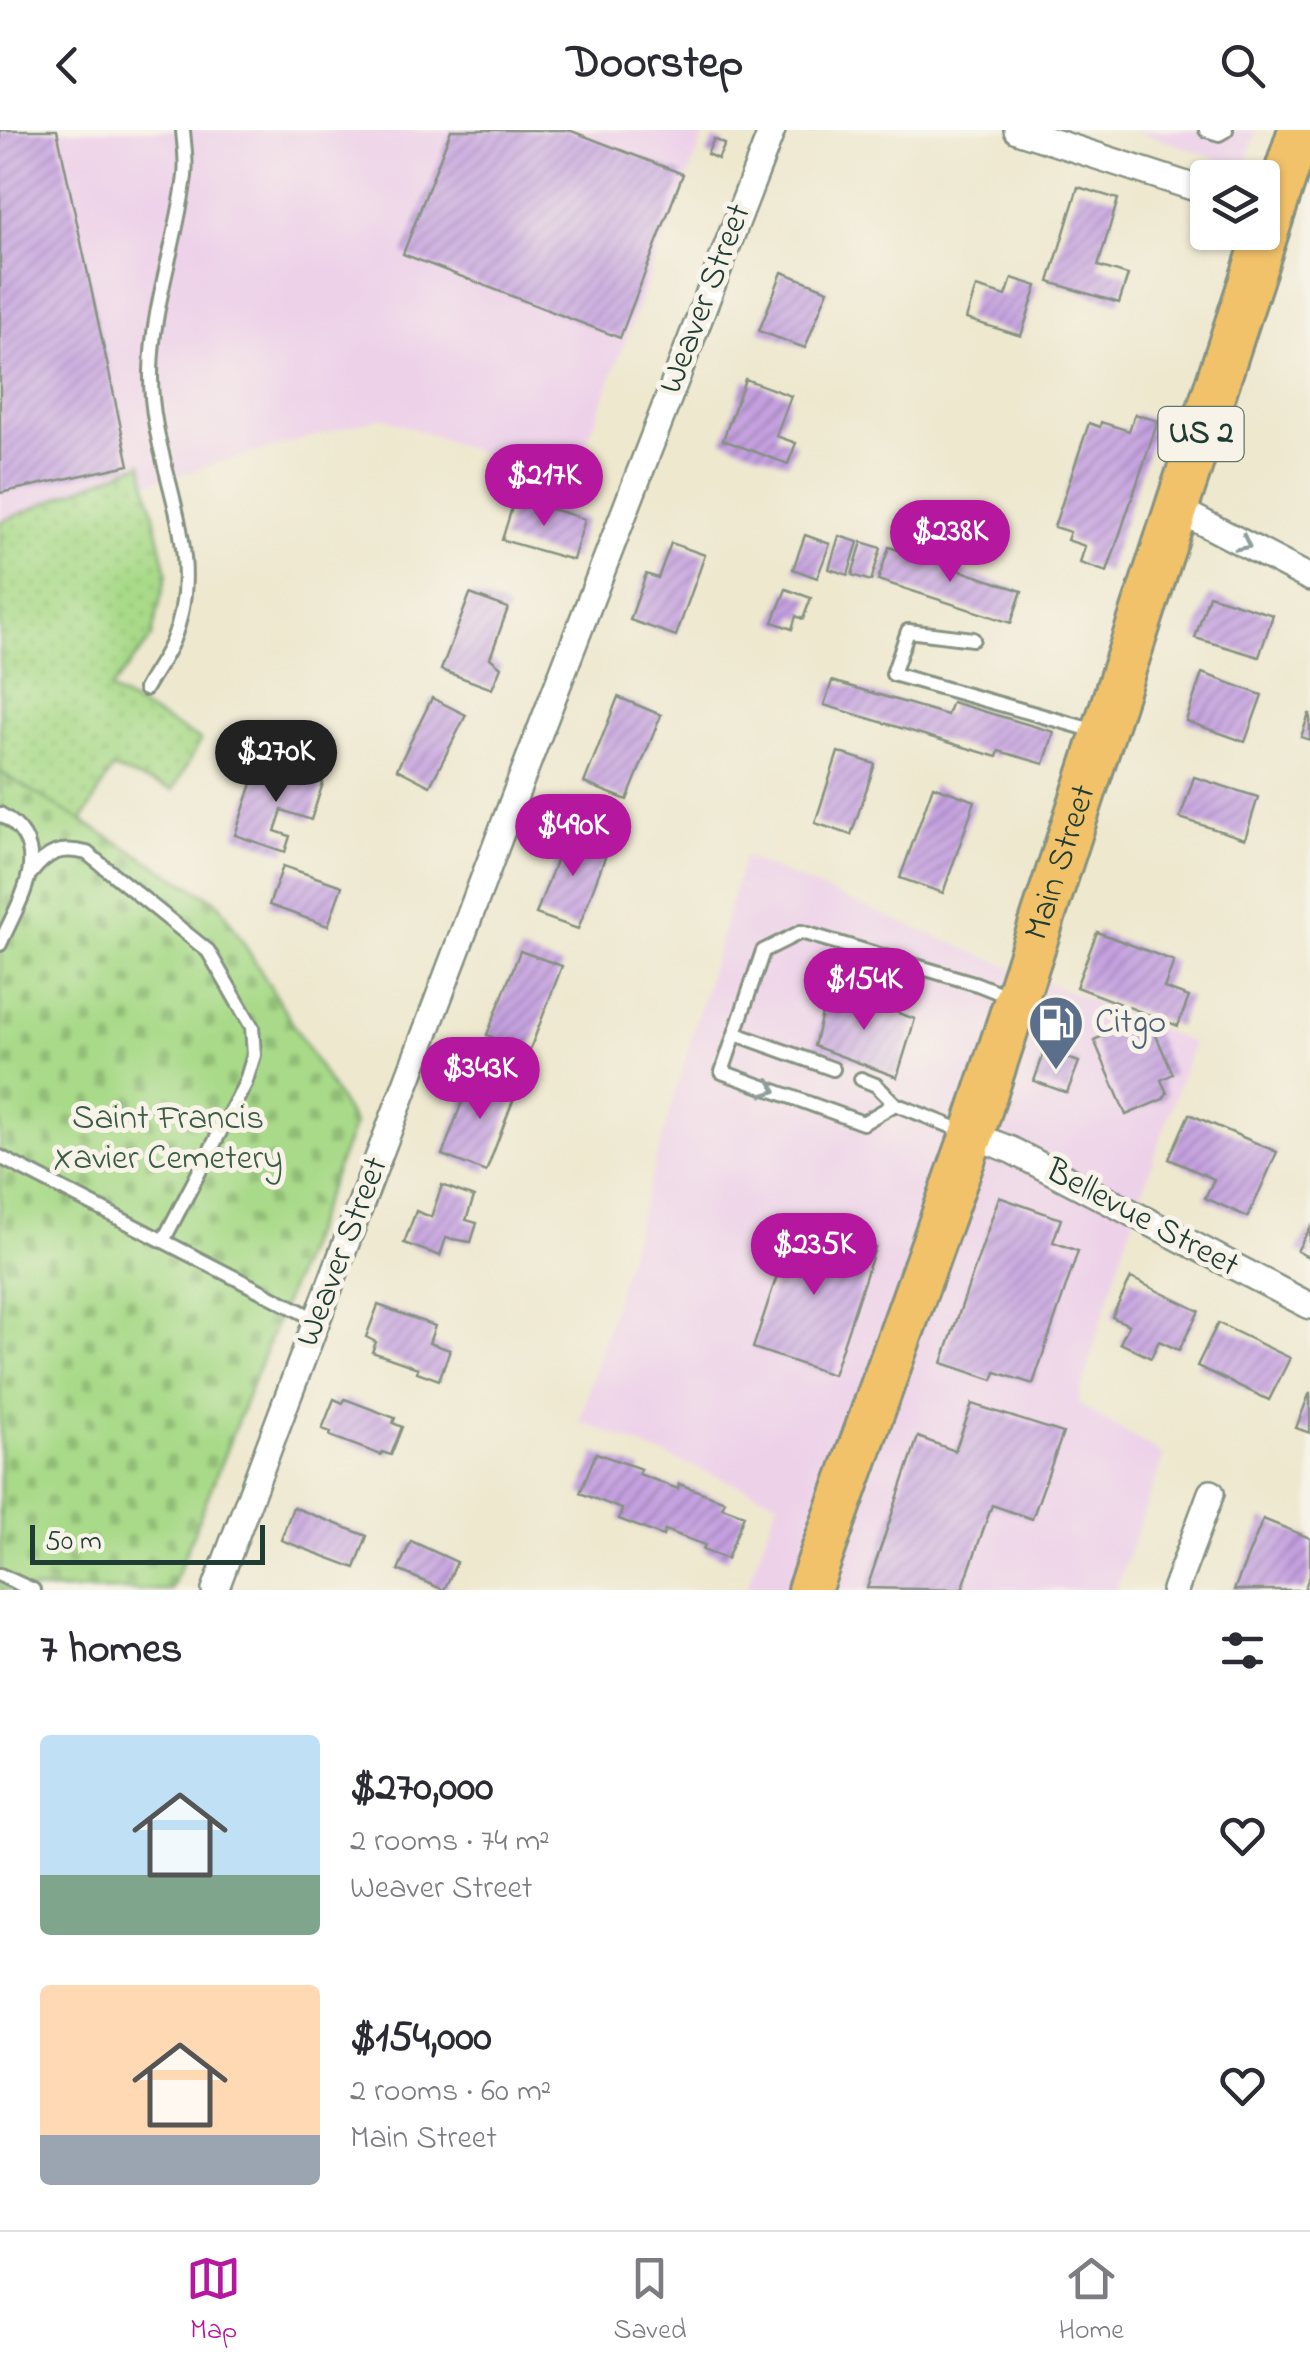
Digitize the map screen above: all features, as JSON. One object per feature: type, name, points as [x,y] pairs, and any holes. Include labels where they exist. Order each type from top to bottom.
[{"type":"main road","name":"Main Street","points":[[1280,197],[1298,174],[1300,130]]},
{"type":"main road","name":"Main Street","points":[[809,1590],[972,1136],[1177,510],[1256,250]]},
{"type":"street","name":"Weaver Street","points":[[216,1590],[516,793],[772,130]]},
{"type":"street","points":[[1017,130],[1190,186]]},
{"type":"street","points":[[1177,510],[1310,578]]},
{"type":"street","name":"Bellevue Street","points":[[972,1136],[1011,1150],[1310,1306]]},
{"type":"street","points":[[1175,1590],[1211,1493]]},
{"type":"lane","points":[[144,688],[172,643],[182,606],[185,547],[154,429],[150,372],[156,312],[186,172],[183,130]]},
{"type":"lane","points":[[1206,130],[1219,134],[1226,130]]},
{"type":"lane","points":[[973,639],[908,631],[894,674],[1104,733]]},
{"type":"lane","points":[[0,814],[15,822],[28,839],[31,873]]},
{"type":"lane","points":[[0,944],[31,873],[44,857],[64,848],[87,853],[208,951],[252,1027],[254,1055],[245,1084],[163,1241]]},
{"type":"lane","points":[[894,1104],[863,1123],[722,1072],[763,950],[801,932],[977,984],[1017,1000]]},
{"type":"lane","points":[[736,1034],[833,1069]]},
{"type":"lane","points":[[860,1079],[876,1085],[894,1104],[972,1136]]},
{"type":"lane","points":[[0,1157],[317,1320]]},
{"type":"lane","points":[[0,1575],[33,1590]]},
{"type":"shaded area","points":[[0,130],[706,130],[570,486],[382,417],[0,525]]},
{"type":"shaded area","points":[[1134,130],[1256,130],[1247,160],[1222,160]]},
{"type":"shaded area","points":[[744,857],[1193,1043],[1124,1246],[1077,1403],[1164,1456],[1116,1590],[746,1590],[778,1501],[580,1421]]},
{"type":"green space","points":[[142,463],[167,573],[151,638],[110,690],[201,740],[173,790],[112,769],[81,823],[0,772],[0,522]]},
{"type":"green space","name":"Saint Francis Xavier Cemetery","points":[[0,772],[219,903],[354,1124],[171,1590],[0,1590]]},
{"type":"building","points":[[0,130],[57,130],[129,465],[0,493]]},
{"type":"building","points":[[451,130],[569,130],[683,174],[620,338],[403,254]]},
{"type":"building","points":[[714,139],[725,144],[718,159],[707,154]]},
{"type":"building","points":[[1078,187],[1118,199],[1098,266],[1128,275],[1119,303],[1049,282]]},
{"type":"building","points":[[782,272],[828,290],[805,348],[759,331]]},
{"type":"building","points":[[1012,278],[1037,286],[1021,336],[966,319],[976,287],[1006,296]]},
{"type":"building","points":[[745,379],[791,396],[776,436],[796,443],[788,464],[723,440]]},
{"type":"building","points":[[1135,414],[1158,421],[1107,572],[1080,563],[1085,546],[1067,540],[1070,532],[1054,527],[1089,423],[1100,427],[1101,422],[1129,431]]},
{"type":"building","points":[[515,498],[585,519],[573,560],[502,540]]},
{"type":"building","points":[[805,535],[830,544],[817,578],[793,569]]},
{"type":"building","points":[[839,536],[858,542],[848,575],[829,569]]},
{"type":"building","points":[[862,542],[881,548],[871,581],[852,575]]},
{"type":"building","points":[[671,543],[705,555],[676,636],[630,620],[646,574],[658,578]]},
{"type":"building","points":[[889,547],[1022,591],[1011,623],[878,580]]},
{"type":"building","points":[[786,589],[811,598],[803,619],[796,616],[792,629],[773,622]]},
{"type":"building","points":[[470,594],[508,608],[490,658],[501,667],[492,689],[441,670]]},
{"type":"building","points":[[1209,595],[1273,615],[1259,657],[1195,638]]},
{"type":"building","points":[[1202,673],[1262,695],[1245,742],[1186,721]]},
{"type":"building","points":[[832,681],[947,715],[952,702],[1054,732],[1044,764],[999,751],[997,757],[824,705]]},
{"type":"building","points":[[618,697],[661,715],[627,800],[584,783]]},
{"type":"building","points":[[432,698],[466,715],[430,786],[397,769]]},
{"type":"building","points":[[1310,714],[1310,740],[1301,737]]},
{"type":"building","points":[[838,752],[875,764],[851,835],[815,823]]},
{"type":"building","points":[[259,762],[323,783],[311,820],[282,810],[275,831],[290,836],[285,852],[235,835]]},
{"type":"building","points":[[1194,777],[1258,797],[1245,839],[1180,818]]},
{"type":"building","points":[[933,786],[975,801],[943,893],[900,878]]},
{"type":"building","points":[[568,829],[610,844],[578,929],[536,914]]},
{"type":"building","points":[[283,866],[342,886],[328,926],[269,905]]},
{"type":"building","points":[[1097,932],[1174,961],[1164,988],[1189,997],[1178,1026],[1076,987]]},
{"type":"building","points":[[520,951],[562,966],[529,1052],[487,1035]]},
{"type":"building","points":[[833,995],[850,995],[915,1019],[897,1077],[814,1046],[824,1006]]},
{"type":"building","points":[[1136,1021],[1143,1035],[1154,1031],[1173,1074],[1161,1080],[1167,1093],[1163,1099],[1126,1115],[1094,1040]]},
{"type":"building","name":"Citgo","points":[[1045,1050],[1079,1062],[1067,1093],[1034,1081]]},
{"type":"building","points":[[473,1073],[517,1090],[486,1172],[442,1155]]},
{"type":"building","points":[[1189,1114],[1277,1152],[1248,1217],[1205,1198],[1214,1179],[1169,1159]]},
{"type":"building","points":[[442,1185],[474,1197],[466,1220],[477,1223],[471,1242],[446,1238],[440,1256],[404,1243],[416,1211],[431,1217]]},
{"type":"building","points":[[999,1197],[1061,1219],[1053,1242],[1078,1251],[1033,1384],[996,1372],[993,1380],[942,1363]]},
{"type":"building","points":[[795,1221],[875,1248],[833,1375],[753,1348]]},
{"type":"building","points":[[1310,1228],[1310,1258],[1297,1251]]},
{"type":"building","points":[[1131,1278],[1199,1311],[1179,1350],[1159,1341],[1151,1358],[1120,1343],[1129,1325],[1112,1317]]},
{"type":"building","points":[[378,1305],[435,1326],[429,1343],[450,1350],[439,1380],[372,1352],[376,1342],[366,1337]]},
{"type":"building","points":[[1218,1323],[1290,1358],[1269,1400],[1197,1366]]},
{"type":"building","points":[[1310,1392],[1310,1433],[1296,1428]]},
{"type":"building","points":[[334,1399],[343,1403],[345,1399],[395,1418],[393,1423],[402,1427],[391,1455],[330,1436],[331,1432],[322,1429]]},
{"type":"building","points":[[972,1404],[1063,1433],[1032,1519],[992,1505],[962,1590],[867,1588],[918,1437],[955,1451]]},
{"type":"building","points":[[596,1453],[641,1469],[639,1474],[678,1489],[679,1484],[725,1501],[722,1507],[744,1515],[727,1559],[703,1550],[705,1545],[665,1530],[663,1536],[619,1519],[622,1509],[580,1493]]},
{"type":"building","points":[[293,1507],[367,1536],[355,1568],[281,1540]]},
{"type":"building","points":[[1263,1519],[1310,1538],[1310,1575],[1304,1590],[1234,1590]]},
{"type":"building","points":[[411,1541],[457,1562],[444,1590],[398,1570]]},
{"type":"place","name":"Citgo","points":[[1056,1072]]}]
